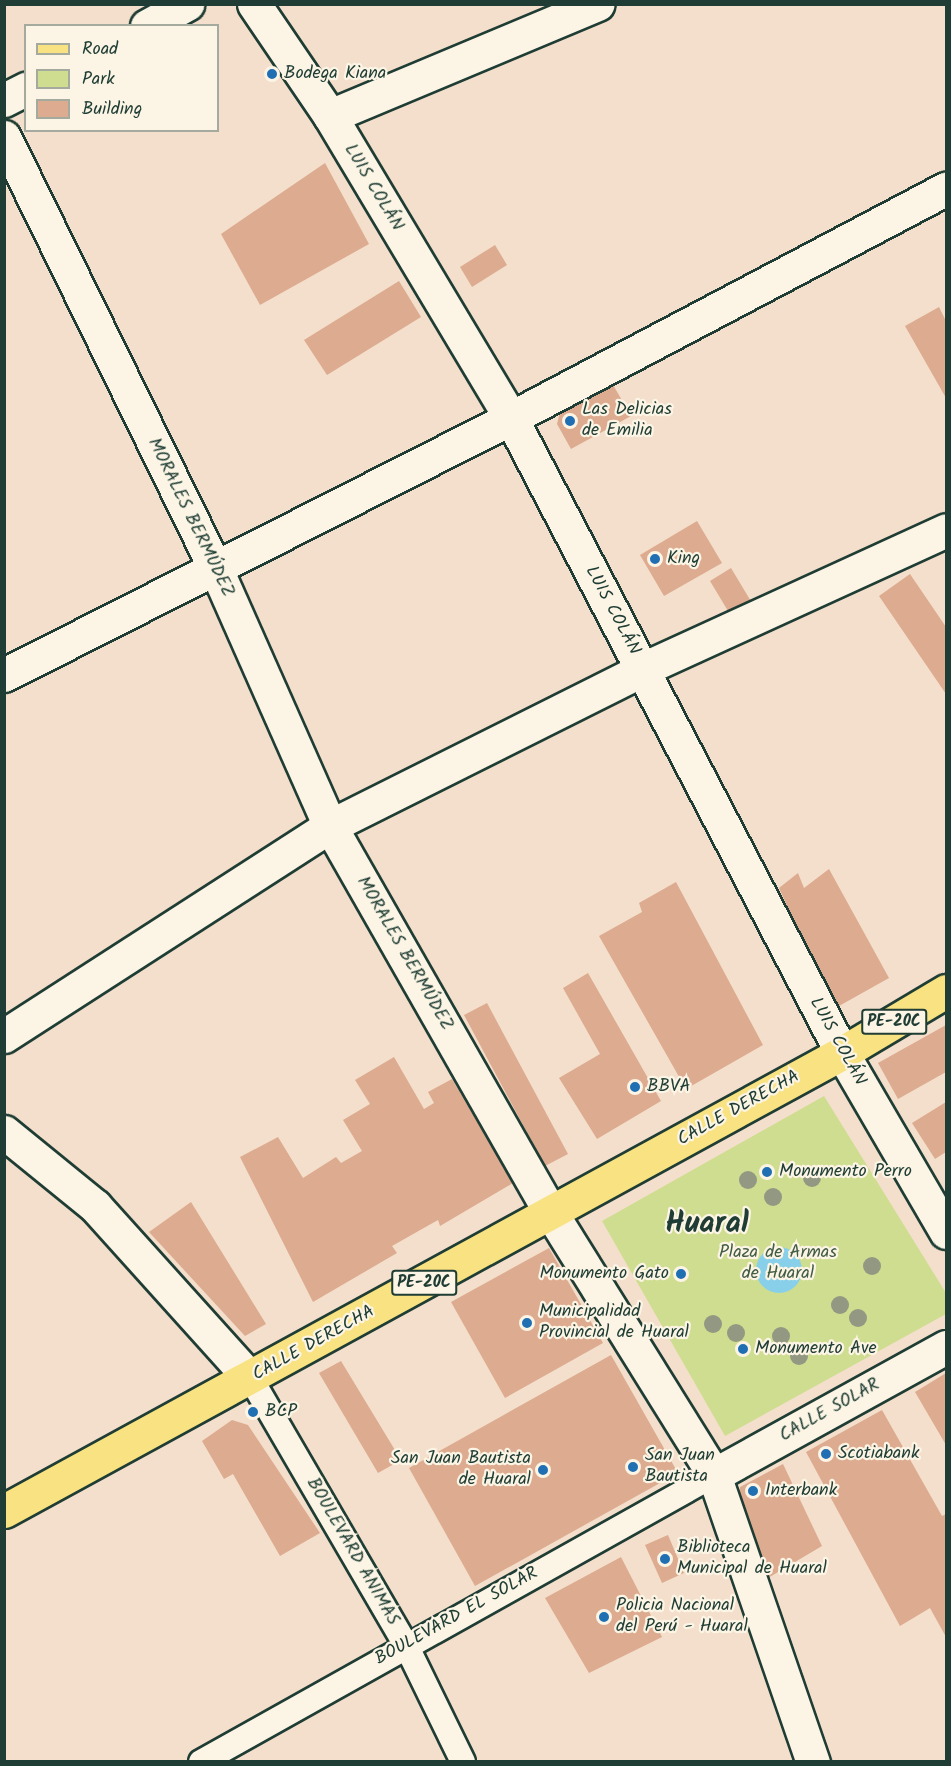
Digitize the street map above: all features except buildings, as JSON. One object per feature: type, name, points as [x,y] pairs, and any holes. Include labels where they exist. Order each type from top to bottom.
[{"type":"main road","name":"PE-20C","points":[[842,1053],[946,991]]},
{"type":"main road","name":"CALLE DERECHA","points":[[4,1510],[251,1379],[842,1053]]},
{"type":"street","points":[[151,24],[187,4]]},
{"type":"street","name":"LUIS COLÁN","points":[[254,4],[330,116],[511,418],[842,1053],[946,1232]]},
{"type":"street","points":[[330,116],[598,4]]},
{"type":"street","points":[[4,100],[24,90]]},
{"type":"street","name":"MORALES BERMÚDEZ","points":[[4,137],[216,569],[330,825],[551,1213],[714,1475],[813,1761]]},
{"type":"street","points":[[4,675],[511,418],[946,189]]},
{"type":"street","points":[[4,1036],[330,825],[642,669],[946,530]]},
{"type":"street","points":[[4,1132],[95,1206],[251,1379]]},
{"type":"street","name":"CALLE SOLAR","points":[[714,1475],[946,1347]]},
{"type":"street","name":"BOULEVARD ANIMAS","points":[[251,1379],[406,1645],[463,1761]]},
{"type":"street","name":"BOULEVARD EL SOLAR","points":[[201,1761],[714,1475]]},
{"type":"green space","name":"Plaza de Armas de Huaral","points":[[824,1096],[946,1293],[946,1314],[725,1436],[602,1221]]},
{"type":"water","points":[[779,1247],[795,1254],[802,1270],[795,1286],[779,1293],[763,1286],[756,1270],[763,1254]]},
{"type":"place","name":"Bodega Kiana","points":[[272,74]]},
{"type":"place","name":"Las Delicias de Emilia","points":[[570,421]]},
{"type":"place","name":"King","points":[[655,559]]},
{"type":"place","name":"BBVA","points":[[635,1087]]},
{"type":"place","name":"Monumento Perro","points":[[767,1172]]},
{"type":"place","name":"Monumento Gato","points":[[681,1274]]},
{"type":"place","name":"Municipalidad Provincial de Huaral","points":[[527,1323]]},
{"type":"place","name":"Monumento Ave","points":[[743,1349]]},
{"type":"place","name":"BCP","points":[[253,1412]]},
{"type":"place","name":"Scotiabank","points":[[826,1454]]},
{"type":"place","name":"San Juan Bautista","points":[[633,1467]]},
{"type":"place","name":"San Juan Bautista de Huaral","points":[[543,1470]]},
{"type":"place","name":"Interbank","points":[[753,1491]]},
{"type":"place","name":"Biblioteca Municipal de Huaral","points":[[665,1559]]},
{"type":"place","name":"Policia Nacional del Perú - Huaral","points":[[604,1617]]},
{"type":"district","name":"Huaral","points":[[707,1224]]}]
